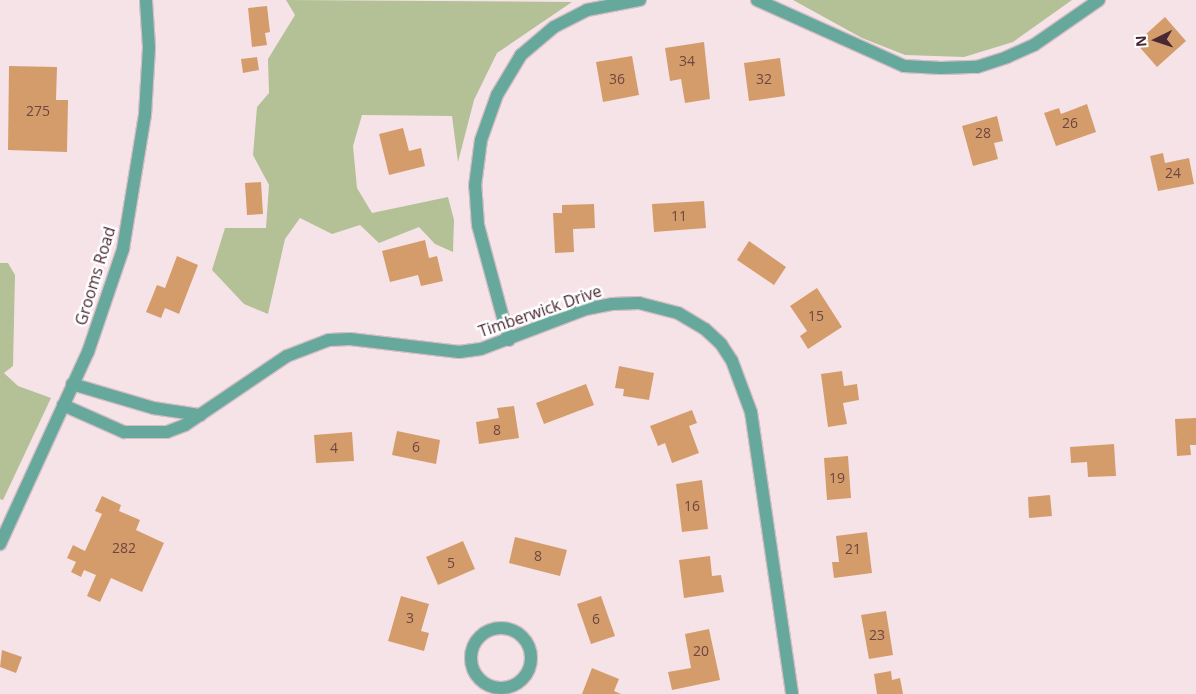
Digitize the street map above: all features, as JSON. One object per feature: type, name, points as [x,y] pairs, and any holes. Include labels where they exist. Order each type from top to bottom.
[{"type":"street","name":"Grooms Road","points":[[0,544],[88,352],[123,249],[146,115],[149,47],[146,0]]},
{"type":"street","points":[[509,340],[478,225],[475,186],[482,140],[497,95],[521,55],[554,27],[587,10],[640,0]]},
{"type":"street","points":[[757,0],[896,63],[940,68],[977,67],[1007,57],[1034,45],[1099,0]]},
{"type":"street","name":"Timberwick Drive","points":[[63,405],[124,432],[142,435],[167,432],[200,415],[287,356],[329,340],[350,339],[459,352],[509,340],[586,309],[639,303],[678,313],[704,329],[721,344],[732,361],[751,412],[792,694]]},
{"type":"street","points":[[72,384],[153,408],[200,415]]},
{"type":"street","points":[[500,628],[516,632],[528,645],[529,670],[518,683],[510,687],[483,689],[472,664],[478,640],[500,628]]},
{"type":"green space","points":[[286,0],[572,2],[497,53],[474,100],[458,162],[452,116],[362,115],[353,146],[357,188],[372,213],[448,197],[454,220],[453,252],[435,244],[419,227],[379,243],[360,225],[332,234],[300,218],[285,239],[268,314],[244,304],[212,270],[225,228],[266,228],[269,185],[253,155],[257,107],[269,93],[268,59],[295,15]]},
{"type":"green space","points":[[793,0],[1072,0],[1013,42],[964,57],[905,55],[862,38]]},
{"type":"green space","points":[[0,263],[8,263],[15,275],[13,366],[4,373],[18,386],[51,398],[3,500],[0,499]]},
{"type":"building","points":[[267,6],[270,32],[265,33],[267,45],[252,47],[248,8]]},
{"type":"building","points":[[1165,17],[1186,41],[1157,67],[1136,43]]},
{"type":"building","points":[[704,42],[710,99],[685,103],[681,79],[670,81],[665,48]]},
{"type":"building","points":[[632,56],[639,95],[603,102],[596,62]]},
{"type":"building","points":[[257,57],[259,70],[243,73],[241,59]]},
{"type":"building","points":[[780,58],[785,96],[749,101],[744,63]]},
{"type":"building","points":[[9,66],[57,67],[56,100],[68,100],[67,152],[8,150]]},
{"type":"building","points":[[1087,104],[1096,132],[1056,146],[1044,113],[1059,108],[1061,114]]},
{"type":"building","points":[[997,116],[1003,141],[994,143],[998,159],[973,166],[962,126]]},
{"type":"building","points":[[403,128],[409,151],[421,148],[425,166],[389,175],[379,134]]},
{"type":"building","points":[[1163,153],[1165,163],[1189,158],[1194,184],[1158,191],[1150,156]]},
{"type":"building","points":[[261,182],[263,214],[247,215],[245,183]]},
{"type":"building","points":[[704,201],[706,228],[654,232],[652,204]]},
{"type":"building","points":[[594,204],[595,228],[573,229],[574,252],[555,253],[553,213],[562,213],[562,205]]},
{"type":"building","points":[[425,240],[429,258],[437,256],[443,281],[421,286],[418,275],[390,282],[382,251]]},
{"type":"building","points":[[749,241],[786,267],[774,285],[737,260]]},
{"type":"building","points":[[177,256],[198,265],[179,314],[165,308],[161,318],[146,312],[157,285],[165,288]]},
{"type":"building","points":[[817,288],[842,327],[808,349],[800,336],[807,331],[790,306]]},
{"type":"building","points":[[619,366],[654,373],[649,400],[623,396],[624,389],[615,388]]},
{"type":"building","points":[[842,371],[844,386],[857,384],[859,400],[843,403],[847,424],[828,427],[821,374]]},
{"type":"building","points":[[586,384],[594,405],[544,424],[536,403]]},
{"type":"building","points":[[514,406],[519,438],[479,444],[476,422],[499,418],[497,408]]},
{"type":"building","points":[[692,410],[697,423],[689,426],[699,453],[672,463],[665,443],[658,446],[650,426]]},
{"type":"building","points":[[1196,418],[1196,445],[1190,445],[1191,455],[1177,456],[1175,419]]},
{"type":"building","points":[[397,431],[440,440],[436,464],[392,455]]},
{"type":"building","points":[[352,432],[354,461],[316,463],[314,435]]},
{"type":"building","points":[[1114,444],[1116,476],[1088,477],[1087,462],[1071,463],[1070,447]]},
{"type":"building","points":[[848,456],[851,498],[827,500],[824,458]]},
{"type":"building","points":[[702,480],[708,529],[682,532],[676,484]]},
{"type":"building","points":[[1050,495],[1052,516],[1029,518],[1028,497]]},
{"type":"building","points":[[102,496],[121,505],[119,511],[140,520],[136,530],[164,543],[142,592],[111,578],[100,602],[87,596],[96,575],[84,570],[81,577],[71,572],[76,562],[67,558],[73,545],[85,551],[102,514],[95,511]]},
{"type":"building","points":[[867,532],[872,573],[834,578],[832,562],[839,562],[836,536]]},
{"type":"building","points":[[515,537],[567,550],[560,576],[509,563]]},
{"type":"building","points":[[463,541],[475,569],[438,585],[426,557]]},
{"type":"building","points":[[710,556],[712,576],[721,575],[724,592],[684,598],[679,560]]},
{"type":"building","points":[[401,596],[429,604],[421,631],[429,633],[424,651],[388,641]]},
{"type":"building","points":[[601,596],[615,636],[591,644],[577,604]]},
{"type":"building","points":[[886,611],[893,655],[869,659],[861,615]]},
{"type":"building","points":[[709,629],[720,680],[672,690],[668,672],[691,668],[685,634]]},
{"type":"building","points":[[2,650],[22,657],[16,673],[0,667]]},
{"type":"building","points":[[592,668],[619,679],[614,691],[621,694],[582,694]]},
{"type":"building","points":[[891,671],[892,680],[900,678],[903,694],[877,694],[874,674]]}]
